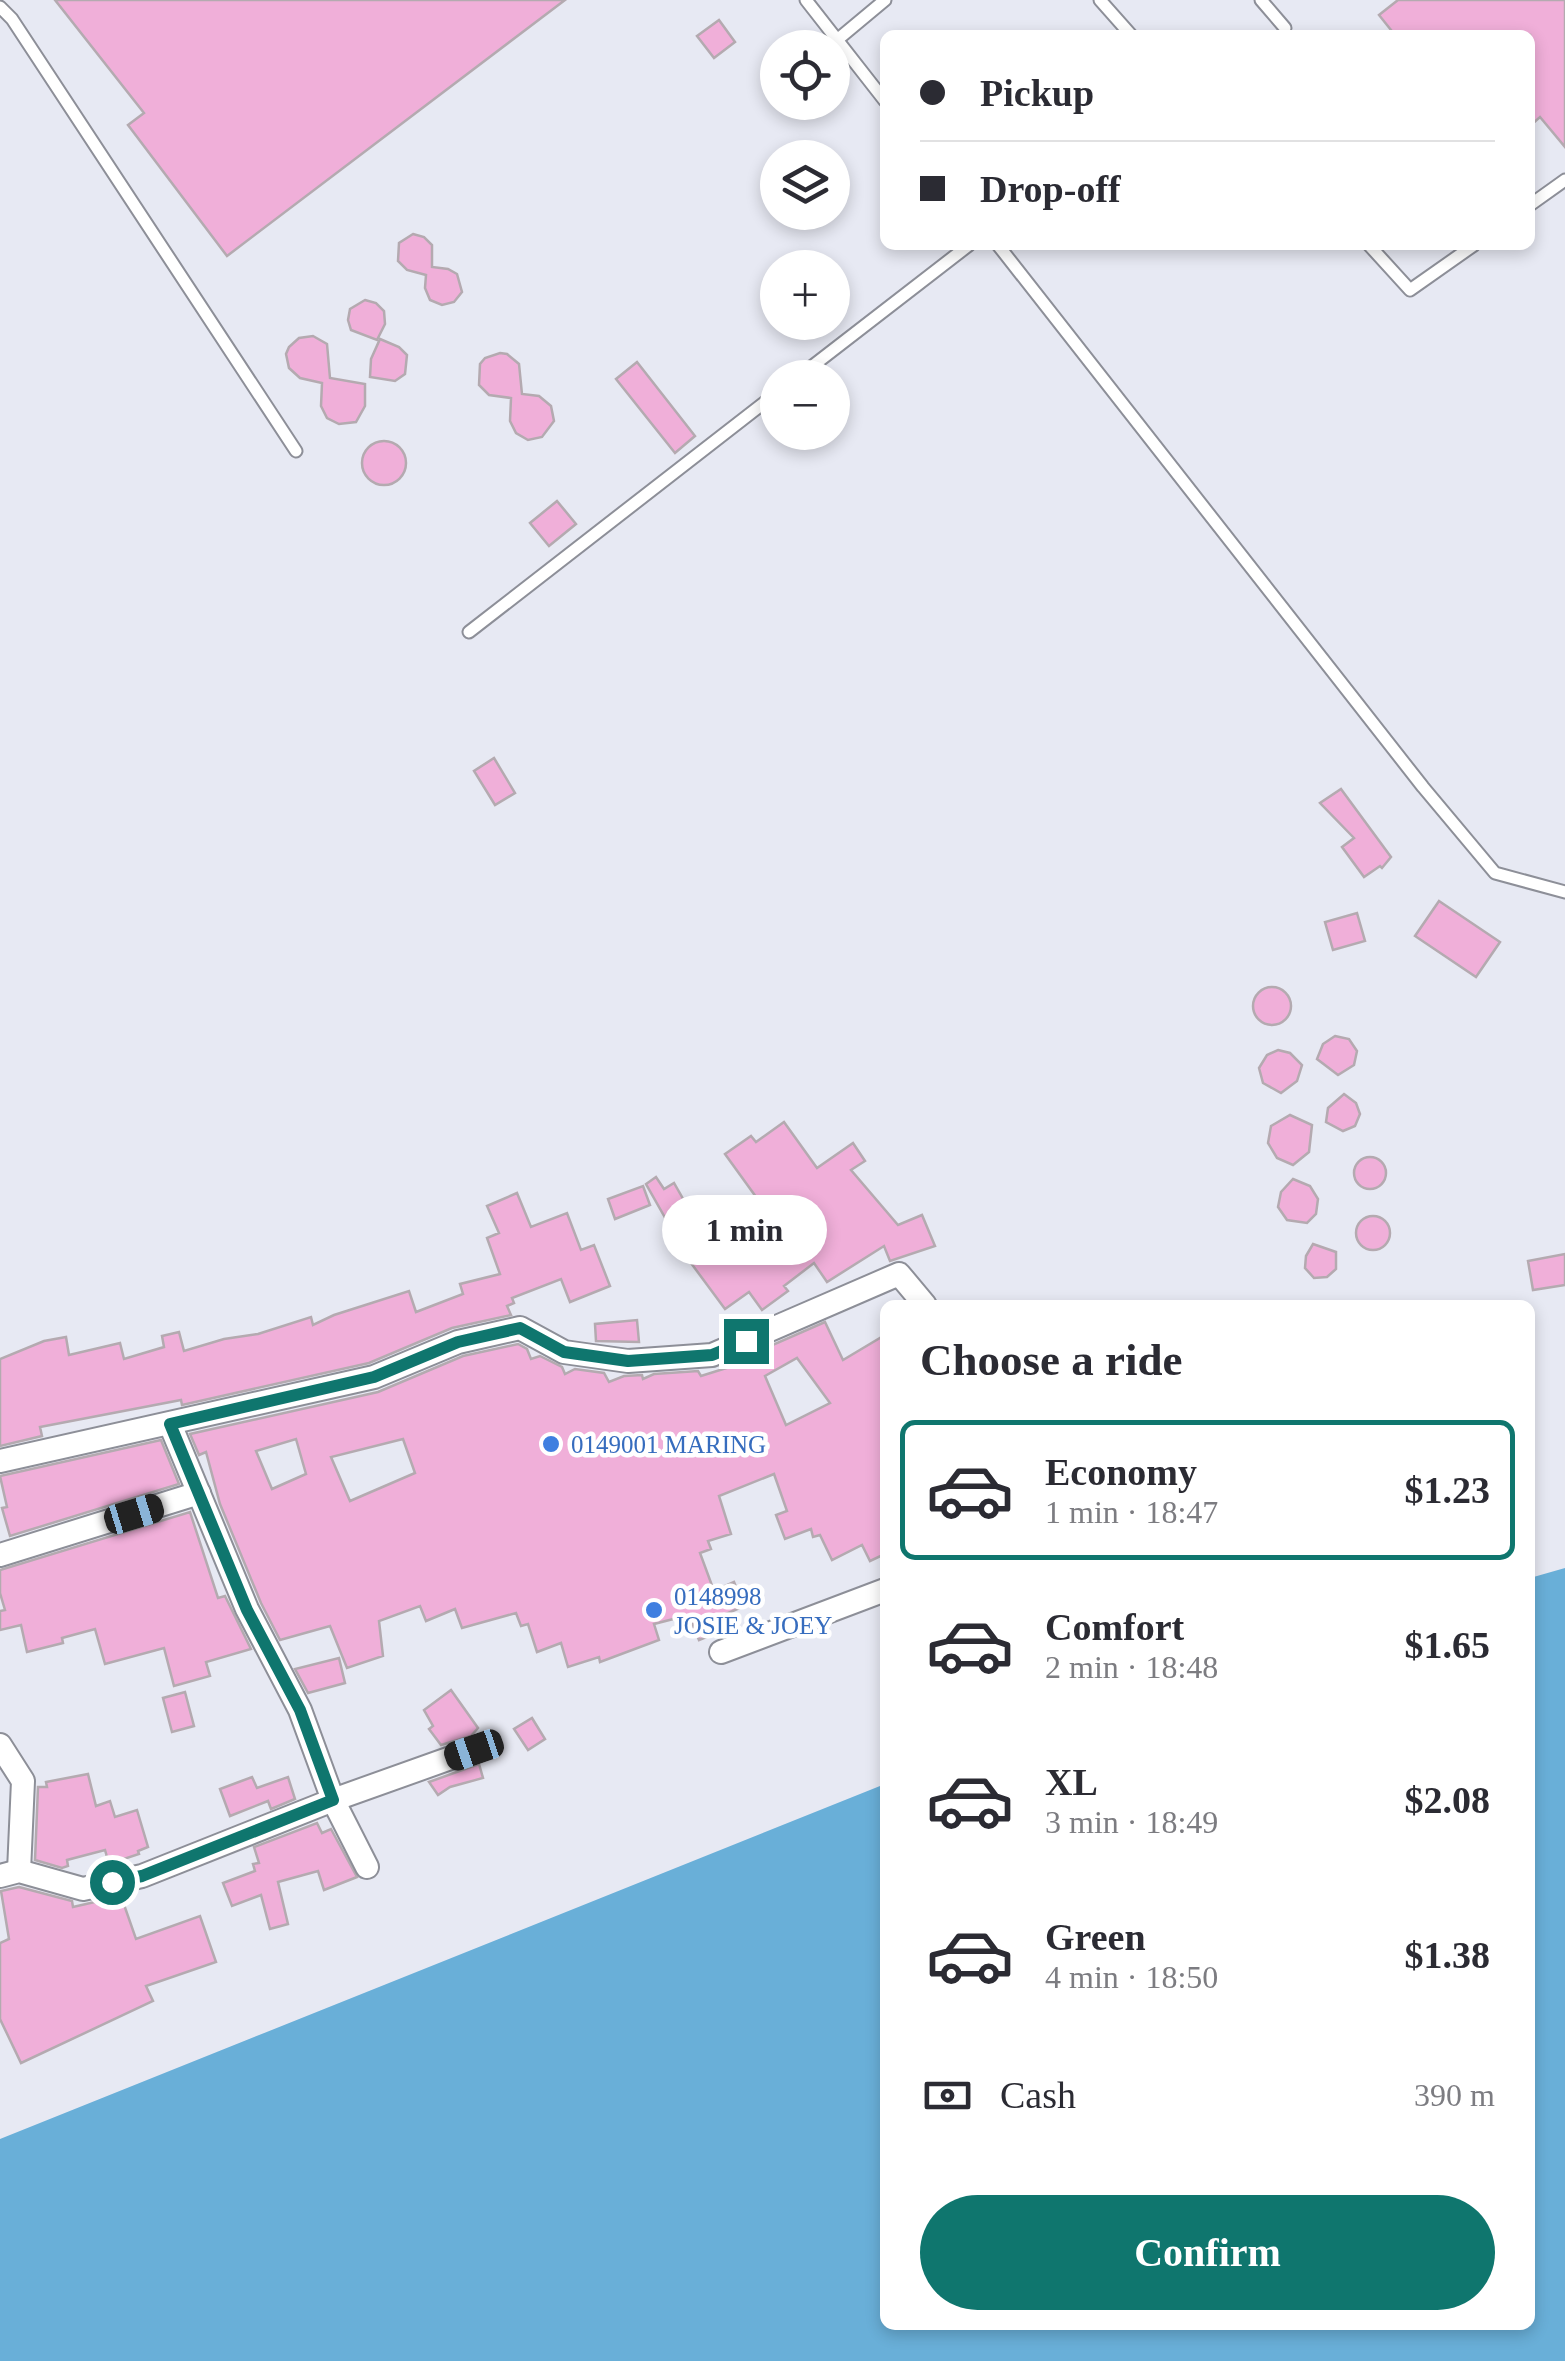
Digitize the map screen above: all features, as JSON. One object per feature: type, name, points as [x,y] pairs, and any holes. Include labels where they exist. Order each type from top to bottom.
[{"type":"street","points":[[0,1461],[374,1377],[458,1342],[520,1328],[564,1352],[628,1361],[712,1355],[899,1274],[921,1300]]},
{"type":"street","points":[[170,1424],[247,1610],[300,1710],[333,1800],[367,1867]]},
{"type":"street","points":[[0,1555],[199,1494]]},
{"type":"street","points":[[721,1652],[880,1592]]},
{"type":"street","points":[[0,1745],[23,1781],[10,1873],[83,1888],[142,1876],[333,1800],[474,1750]]},
{"type":"lane","points":[[806,0],[829,30]]},
{"type":"lane","points":[[849,30],[885,0]]},
{"type":"lane","points":[[1100,0],[1127,30]]},
{"type":"lane","points":[[1261,0],[1285,28]]},
{"type":"lane","points":[[0,6],[296,451]]},
{"type":"lane","points":[[850,57],[880,95]]},
{"type":"lane","points":[[1535,201],[1565,180]]},
{"type":"lane","points":[[820,360],[963,250]]},
{"type":"lane","points":[[1002,250],[1423,787],[1495,873],[1565,892]]},
{"type":"lane","points":[[1374,250],[1410,290],[1467,250]]},
{"type":"lane","points":[[468,632],[760,406]]},
{"type":"water","points":[[1565,1568],[1565,2361],[0,2361],[0,2139],[880,1786],[880,2330],[1535,2330],[1535,1577]]},
{"type":"building","points":[[55,0],[565,0],[227,256],[128,125],[144,113]]},
{"type":"building","points":[[1398,0],[1565,0],[1565,147],[1540,117],[1535,122],[1535,30],[1391,30],[1379,15]]},
{"type":"building","points":[[719,20],[735,42],[714,58],[697,36]]},
{"type":"building","points":[[413,234],[432,245],[432,267],[457,274],[462,292],[454,302],[442,305],[430,300],[425,288],[426,275],[407,270],[398,261],[399,243]]},
{"type":"building","points":[[365,300],[384,311],[385,324],[377,340],[351,330],[348,320],[350,309]]},
{"type":"building","points":[[313,336],[327,344],[330,378],[365,384],[365,406],[356,422],[339,424],[327,418],[321,406],[322,383],[300,378],[289,368],[289,347],[299,338]]},
{"type":"building","points":[[380,339],[407,355],[405,374],[395,381],[370,377],[371,359]]},
{"type":"building","points":[[500,353],[519,364],[522,394],[539,396],[551,406],[554,421],[542,437],[528,440],[516,433],[510,421],[511,398],[489,395],[479,385],[480,364]]},
{"type":"building","points":[[637,362],[695,436],[675,453],[616,379]]},
{"type":"building","points":[[384,441],[400,447],[406,463],[400,479],[384,485],[368,479],[362,463],[368,447]]},
{"type":"building","points":[[557,501],[576,524],[549,546],[530,523]]},
{"type":"building","points":[[494,758],[515,793],[495,805],[474,771]]},
{"type":"building","points":[[1341,789],[1391,857],[1382,868],[1364,877],[1342,847],[1354,838],[1320,803]]},
{"type":"building","points":[[1439,901],[1500,942],[1476,977],[1415,936]]},
{"type":"building","points":[[1357,913],[1365,941],[1333,950],[1325,922]]},
{"type":"building","points":[[1272,987],[1286,992],[1291,1006],[1286,1020],[1272,1025],[1258,1020],[1253,1006],[1258,992]]},
{"type":"building","points":[[1335,1036],[1349,1039],[1357,1051],[1354,1065],[1338,1075],[1317,1059],[1323,1044]]},
{"type":"building","points":[[1278,1050],[1290,1053],[1302,1065],[1297,1081],[1281,1093],[1263,1083],[1259,1068],[1267,1055]]},
{"type":"building","points":[[1344,1094],[1356,1103],[1360,1114],[1355,1126],[1343,1131],[1326,1122],[1328,1108]]},
{"type":"building","points":[[1290,1115],[1312,1125],[1309,1152],[1293,1165],[1277,1158],[1268,1143],[1271,1126]]},
{"type":"building","points":[[784,1122],[817,1168],[853,1143],[865,1161],[851,1170],[898,1225],[922,1215],[935,1246],[890,1261],[884,1246],[827,1282],[814,1263],[784,1286],[788,1291],[762,1310],[749,1292],[725,1309],[668,1232],[672,1230],[646,1184],[656,1177],[664,1189],[674,1183],[690,1211],[683,1215],[708,1250],[764,1208],[725,1154],[751,1136],[756,1142]]},
{"type":"building","points":[[1370,1157],[1382,1161],[1386,1173],[1382,1185],[1370,1189],[1358,1185],[1354,1173],[1358,1161]]},
{"type":"building","points":[[1293,1179],[1310,1186],[1318,1199],[1316,1214],[1307,1223],[1287,1220],[1278,1207],[1281,1192]]},
{"type":"building","points":[[643,1186],[650,1205],[615,1219],[608,1199]]},
{"type":"building","points":[[517,1193],[531,1227],[567,1213],[581,1250],[594,1245],[610,1286],[570,1302],[561,1279],[512,1298],[514,1303],[507,1306],[511,1315],[452,1328],[369,1363],[182,1405],[181,1400],[40,1427],[42,1436],[0,1446],[0,1359],[44,1341],[66,1337],[69,1355],[120,1343],[124,1359],[164,1347],[162,1336],[179,1332],[184,1351],[311,1317],[313,1325],[409,1291],[416,1312],[463,1294],[460,1284],[500,1274],[487,1238],[499,1233],[487,1206]]},
{"type":"building","points":[[1373,1216],[1385,1221],[1390,1233],[1385,1245],[1373,1250],[1361,1245],[1356,1233],[1361,1221]]},
{"type":"building","points":[[1313,1244],[1336,1252],[1336,1269],[1327,1277],[1314,1278],[1305,1268]]},
{"type":"building","points":[[1565,1254],[1565,1285],[1533,1290],[1528,1261]]},
{"type":"building","points":[[637,1320],[639,1342],[596,1341],[595,1324]]},
{"type":"building","points":[[825,1322],[843,1360],[880,1338],[880,1556],[870,1561],[862,1545],[832,1560],[820,1535],[813,1537],[811,1529],[785,1539],[776,1515],[787,1511],[774,1474],[719,1496],[731,1534],[708,1541],[711,1549],[700,1553],[714,1591],[734,1582],[744,1606],[726,1614],[731,1627],[699,1640],[689,1615],[654,1624],[659,1640],[600,1662],[599,1657],[568,1667],[561,1643],[537,1652],[528,1624],[521,1626],[516,1613],[462,1628],[455,1609],[426,1621],[420,1606],[379,1621],[383,1656],[347,1668],[330,1626],[280,1640],[220,1504],[206,1452],[199,1455],[190,1434],[378,1392],[463,1356],[518,1344],[527,1349],[531,1359],[540,1356],[562,1367],[565,1374],[575,1369],[604,1373],[609,1382],[624,1376],[642,1375],[643,1379],[654,1374],[698,1371],[701,1376],[736,1365],[734,1362]],"holes":[[[797,1358],[830,1403],[786,1425],[765,1376]],[[296,1439],[306,1474],[272,1489],[256,1451]],[[403,1439],[415,1473],[350,1501],[331,1457]]]},
{"type":"building","points":[[161,1440],[179,1484],[10,1536],[2,1508],[7,1507],[0,1476]]},
{"type":"building","points":[[190,1512],[218,1598],[225,1596],[251,1649],[206,1662],[210,1676],[174,1686],[164,1648],[105,1664],[95,1629],[62,1638],[63,1643],[27,1652],[21,1625],[0,1630],[0,1611],[5,1610],[0,1570]]},
{"type":"building","points":[[339,1658],[345,1683],[308,1693],[295,1669]]},
{"type":"building","points":[[451,1690],[478,1728],[471,1736],[441,1745],[429,1729],[433,1726],[424,1710]]},
{"type":"building","points":[[185,1692],[194,1726],[172,1732],[163,1698]]},
{"type":"building","points":[[532,1718],[545,1739],[528,1750],[514,1729]]},
{"type":"building","points":[[479,1764],[483,1778],[450,1787],[438,1795],[429,1782]]},
{"type":"building","points":[[88,1774],[96,1806],[110,1801],[115,1817],[137,1810],[148,1847],[109,1864],[105,1850],[67,1860],[68,1866],[62,1868],[35,1860],[38,1787]]},
{"type":"building","points":[[252,1777],[257,1788],[288,1777],[295,1799],[271,1809],[268,1801],[230,1816],[220,1789]]},
{"type":"building","points":[[317,1823],[322,1833],[331,1829],[357,1877],[324,1890],[318,1871],[278,1882],[288,1924],[270,1929],[261,1895],[232,1906],[223,1883],[255,1871],[253,1864],[259,1863],[254,1847]]},
{"type":"building","points":[[19,1887],[72,1901],[73,1907],[121,1896],[136,1939],[200,1916],[216,1962],[146,1986],[153,2001],[21,2063],[0,2019],[0,1943],[9,1939],[1,1891]]},
{"type":"place","name":"0149001 MARING","points":[[551,1444]]},
{"type":"place","name":"0148998 JOSIE & JOEY","points":[[654,1610]]},
{"type":"route","points":[[112,1882],[142,1876],[333,1800],[300,1710],[247,1610],[170,1424],[374,1377],[458,1342],[520,1328],[564,1352],[628,1361],[712,1355],[746,1341]]}]
